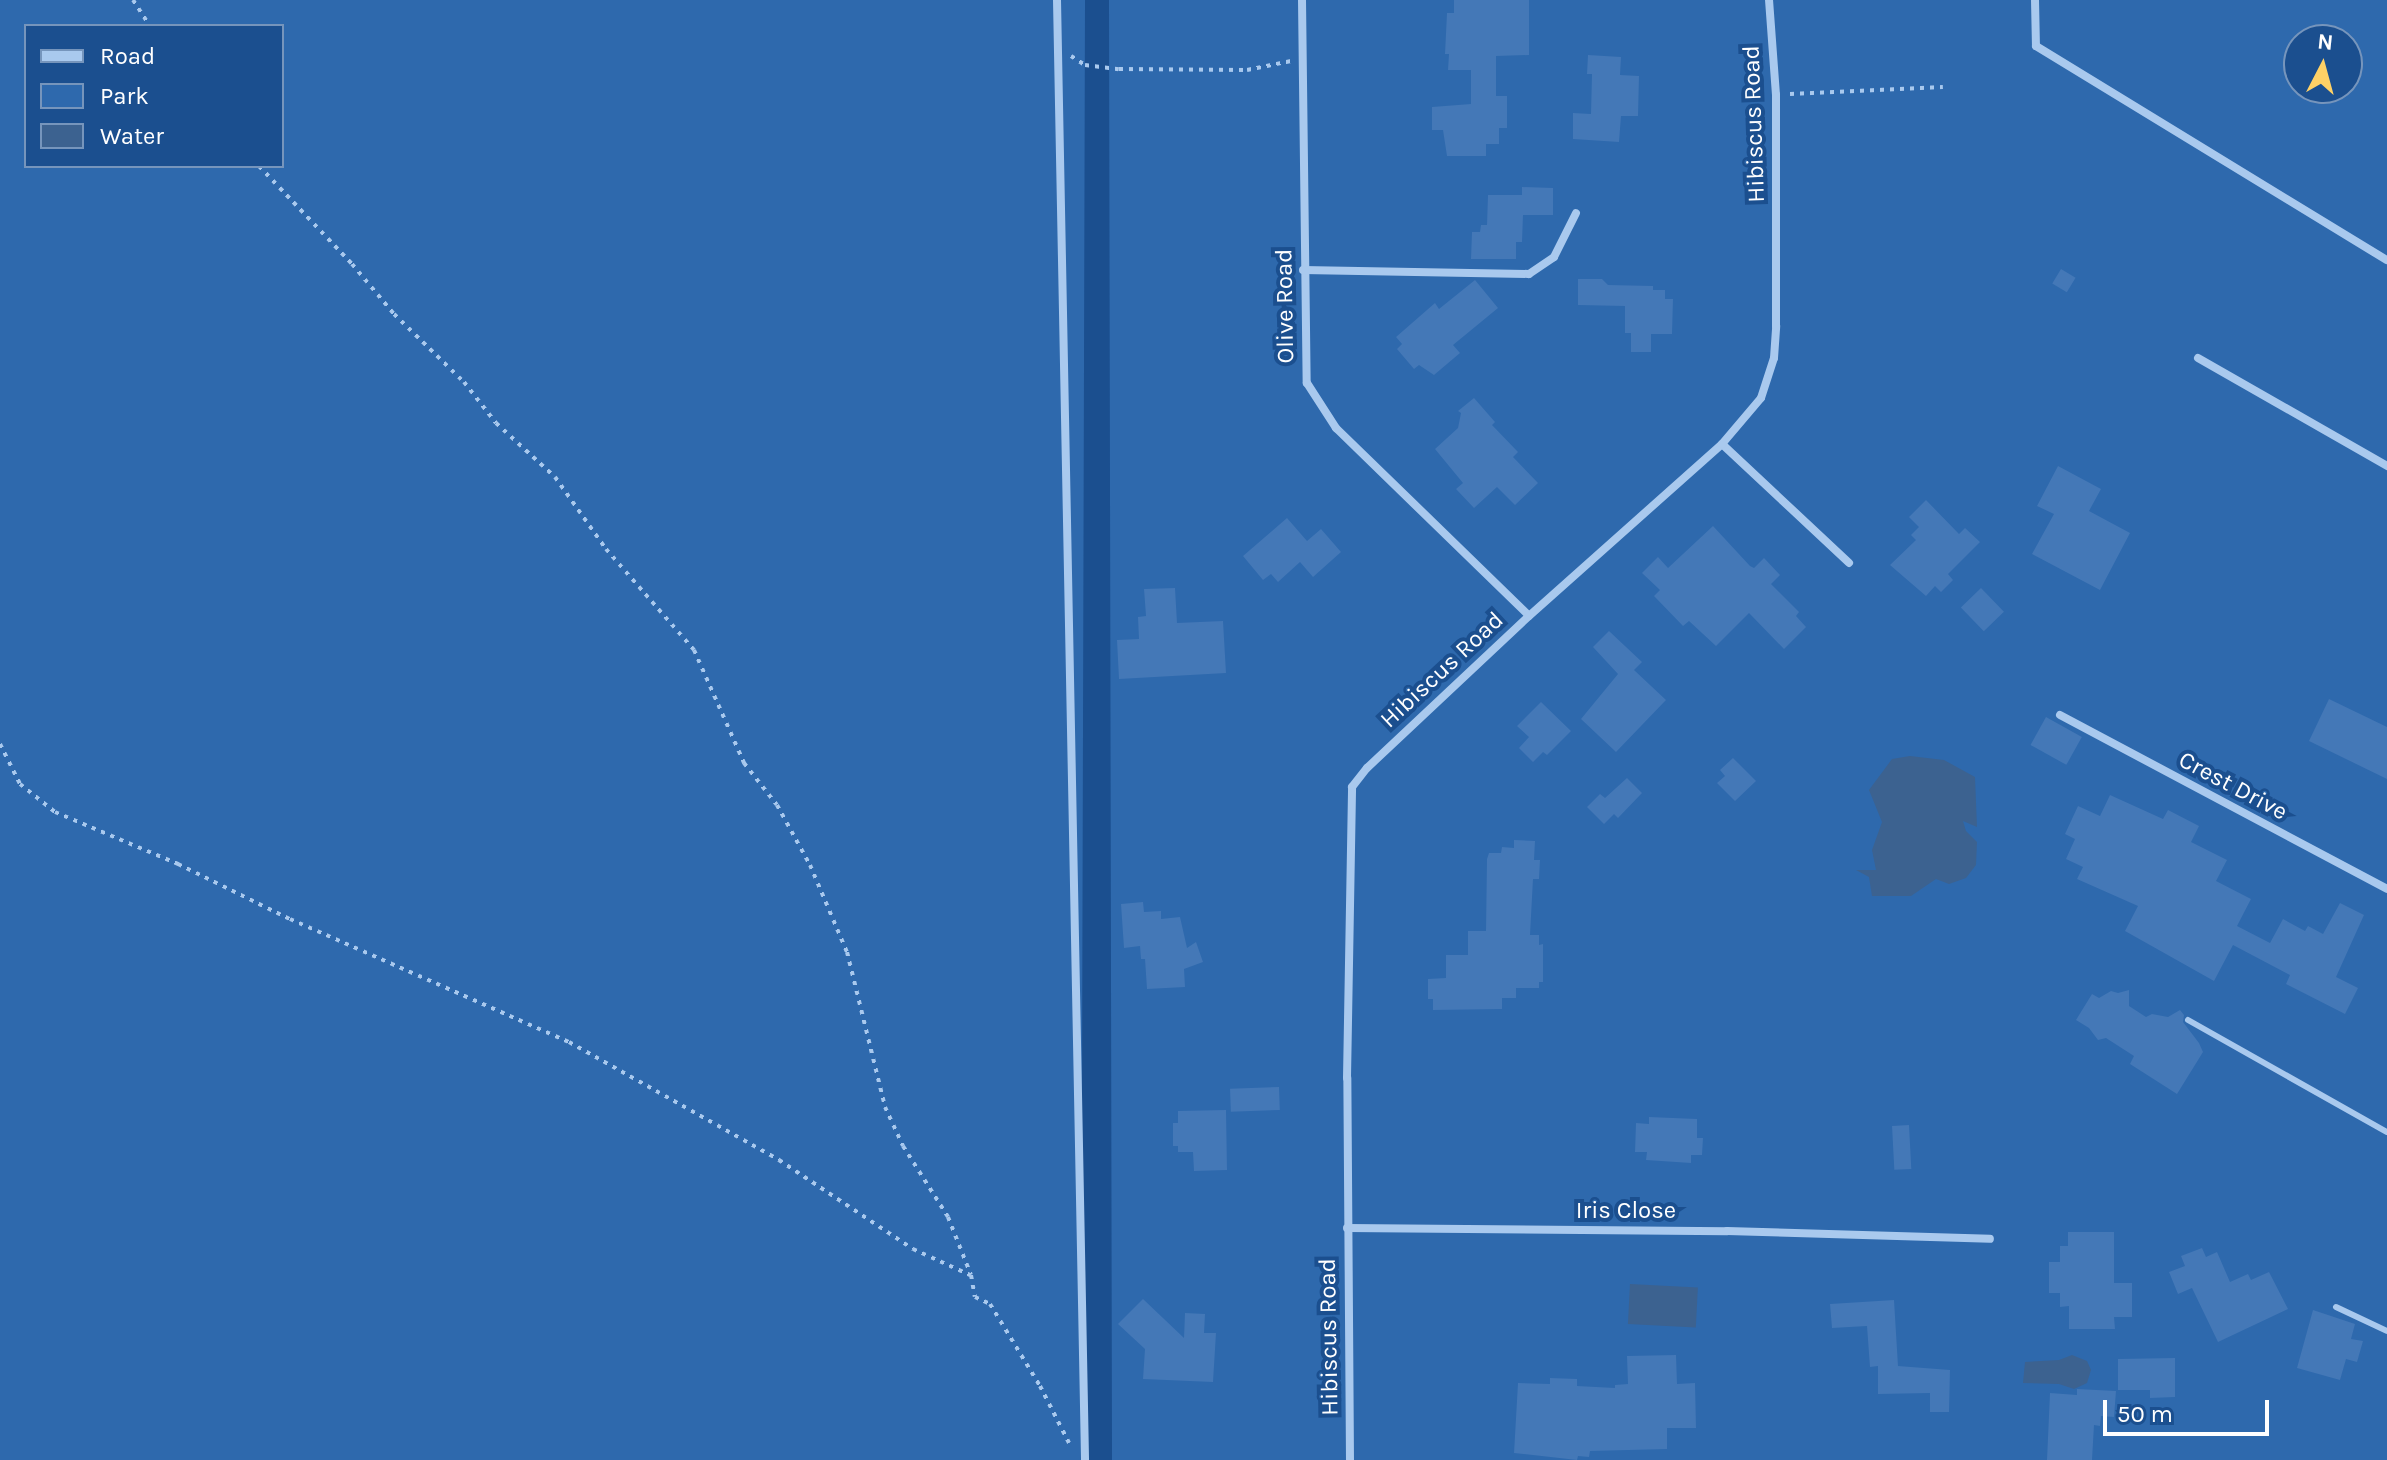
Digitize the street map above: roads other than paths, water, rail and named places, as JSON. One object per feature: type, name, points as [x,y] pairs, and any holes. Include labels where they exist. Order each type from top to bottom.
[{"type":"street","points":[[1057,0],[1085,1460]]},
{"type":"street","name":"Olive Road","points":[[1302,0],[1303,270],[1307,383],[1317,404],[1336,428],[1529,616]]},
{"type":"street","name":"Hibiscus Road","points":[[1350,1460],[1347,1228],[1352,787],[1367,768],[1529,616],[1722,444],[1761,398],[1774,358],[1776,95],[1769,0]]},
{"type":"street","points":[[2035,0],[2036,46],[2387,260]]},
{"type":"street","points":[[1303,270],[1529,274],[1554,257],[1576,213]]},
{"type":"street","points":[[2198,358],[2387,466]]},
{"type":"street","points":[[1722,444],[1849,563]]},
{"type":"street","name":"Crest Drive","points":[[2060,715],[2387,889]]},
{"type":"street","name":"Iris Close","points":[[1347,1228],[1905,1235],[1990,1239]]},
{"type":"lane","points":[[2188,1020],[2387,1132]]},
{"type":"lane","points":[[2336,1307],[2387,1331]]},
{"type":"water","points":[[1910,756],[1944,760],[1975,777],[1977,827],[1963,821],[1966,831],[1977,842],[1976,865],[1966,878],[1949,884],[1936,879],[1911,896],[1872,896],[1869,877],[1856,870],[1876,870],[1872,850],[1882,822],[1869,790],[1892,759]]},
{"type":"water","points":[[1630,1284],[1698,1288],[1696,1328],[1628,1324]]},
{"type":"water","points":[[2072,1355],[2087,1361],[2091,1370],[2087,1383],[2074,1389],[2059,1384],[2023,1383],[2025,1362],[2059,1360]]}]
